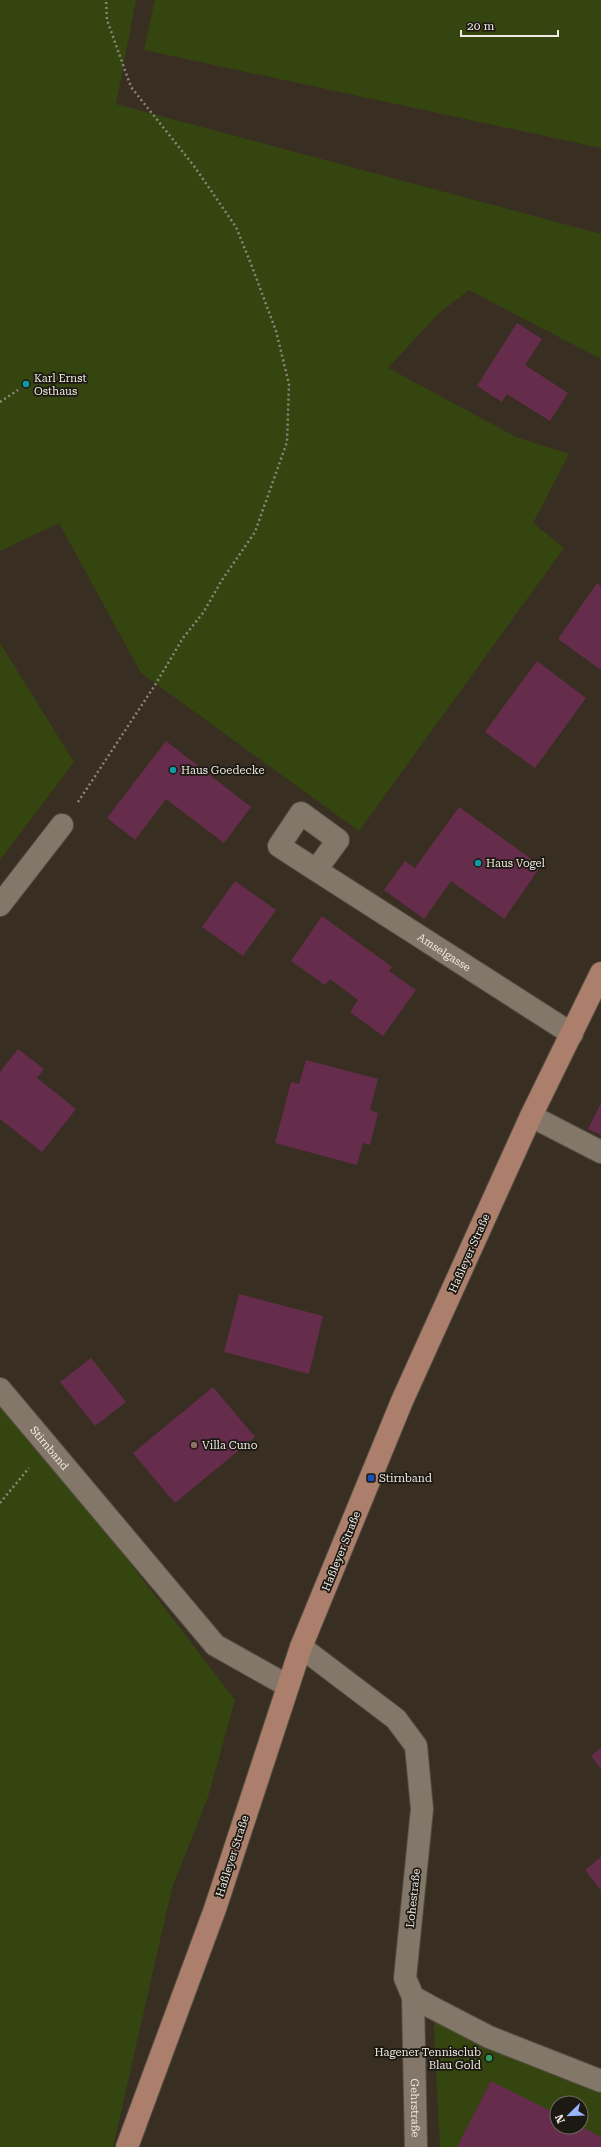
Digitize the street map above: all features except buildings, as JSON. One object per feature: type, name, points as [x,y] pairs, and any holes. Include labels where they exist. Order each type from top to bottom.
[{"type":"main road","name":"Haßleyer Straße","points":[[127,2147],[215,1909],[301,1646],[402,1402],[531,1116],[601,973]]},
{"type":"street","points":[[0,905],[62,825]]},
{"type":"street","name":"Amselgasse","points":[[316,870],[572,1034]]},
{"type":"street","points":[[531,1116],[601,1152]]},
{"type":"street","name":"Stirnband","points":[[0,1390],[215,1645],[288,1686]]},
{"type":"street","name":"Lohestraße","points":[[301,1646],[396,1719],[416,1746],[422,1809],[405,1978],[413,1996]]},
{"type":"street","points":[[413,1996],[489,2037],[601,2081]]},
{"type":"street","name":"Gehrstraße","points":[[413,1996],[416,2147]]},
{"type":"path","points":[[62,825],[155,685],[182,638],[203,613],[222,580],[255,532],[288,442],[289,384],[276,331],[236,227],[190,160],[131,87],[107,20],[106,0]]},
{"type":"path","points":[[0,402],[18,390]]},
{"type":"path","points":[[0,1503],[48,1446]]},
{"type":"green space","points":[[0,0],[136,0],[116,104],[601,234],[601,359],[469,290],[438,314],[388,368],[516,437],[569,454],[533,523],[564,548],[359,831],[141,673],[59,523],[0,551]]},
{"type":"green space","points":[[155,0],[601,0],[601,148],[144,50]]},
{"type":"green space","points":[[0,643],[74,762],[0,860]]},
{"type":"green space","points":[[0,1393],[235,1700],[208,1797],[172,1888],[113,2147],[0,2147]]},
{"type":"green space","name":"Hagener Tennisclub Blau Gold","points":[[433,2008],[601,2081],[601,2147],[440,2147]]},
{"type":"place","name":"Karl Ernst Osthaus","points":[[26,384]]},
{"type":"place","name":"Haus Goedecke","points":[[173,770]]},
{"type":"place","name":"Haus Vogel","points":[[478,863]]},
{"type":"place","name":"Villa Cuno","points":[[194,1445]]},
{"type":"place","name":"Stirnband","points":[[371,1478]]},
{"type":"place","name":"Hagener Tennisclub Blau Gold","points":[[489,2058]]}]
